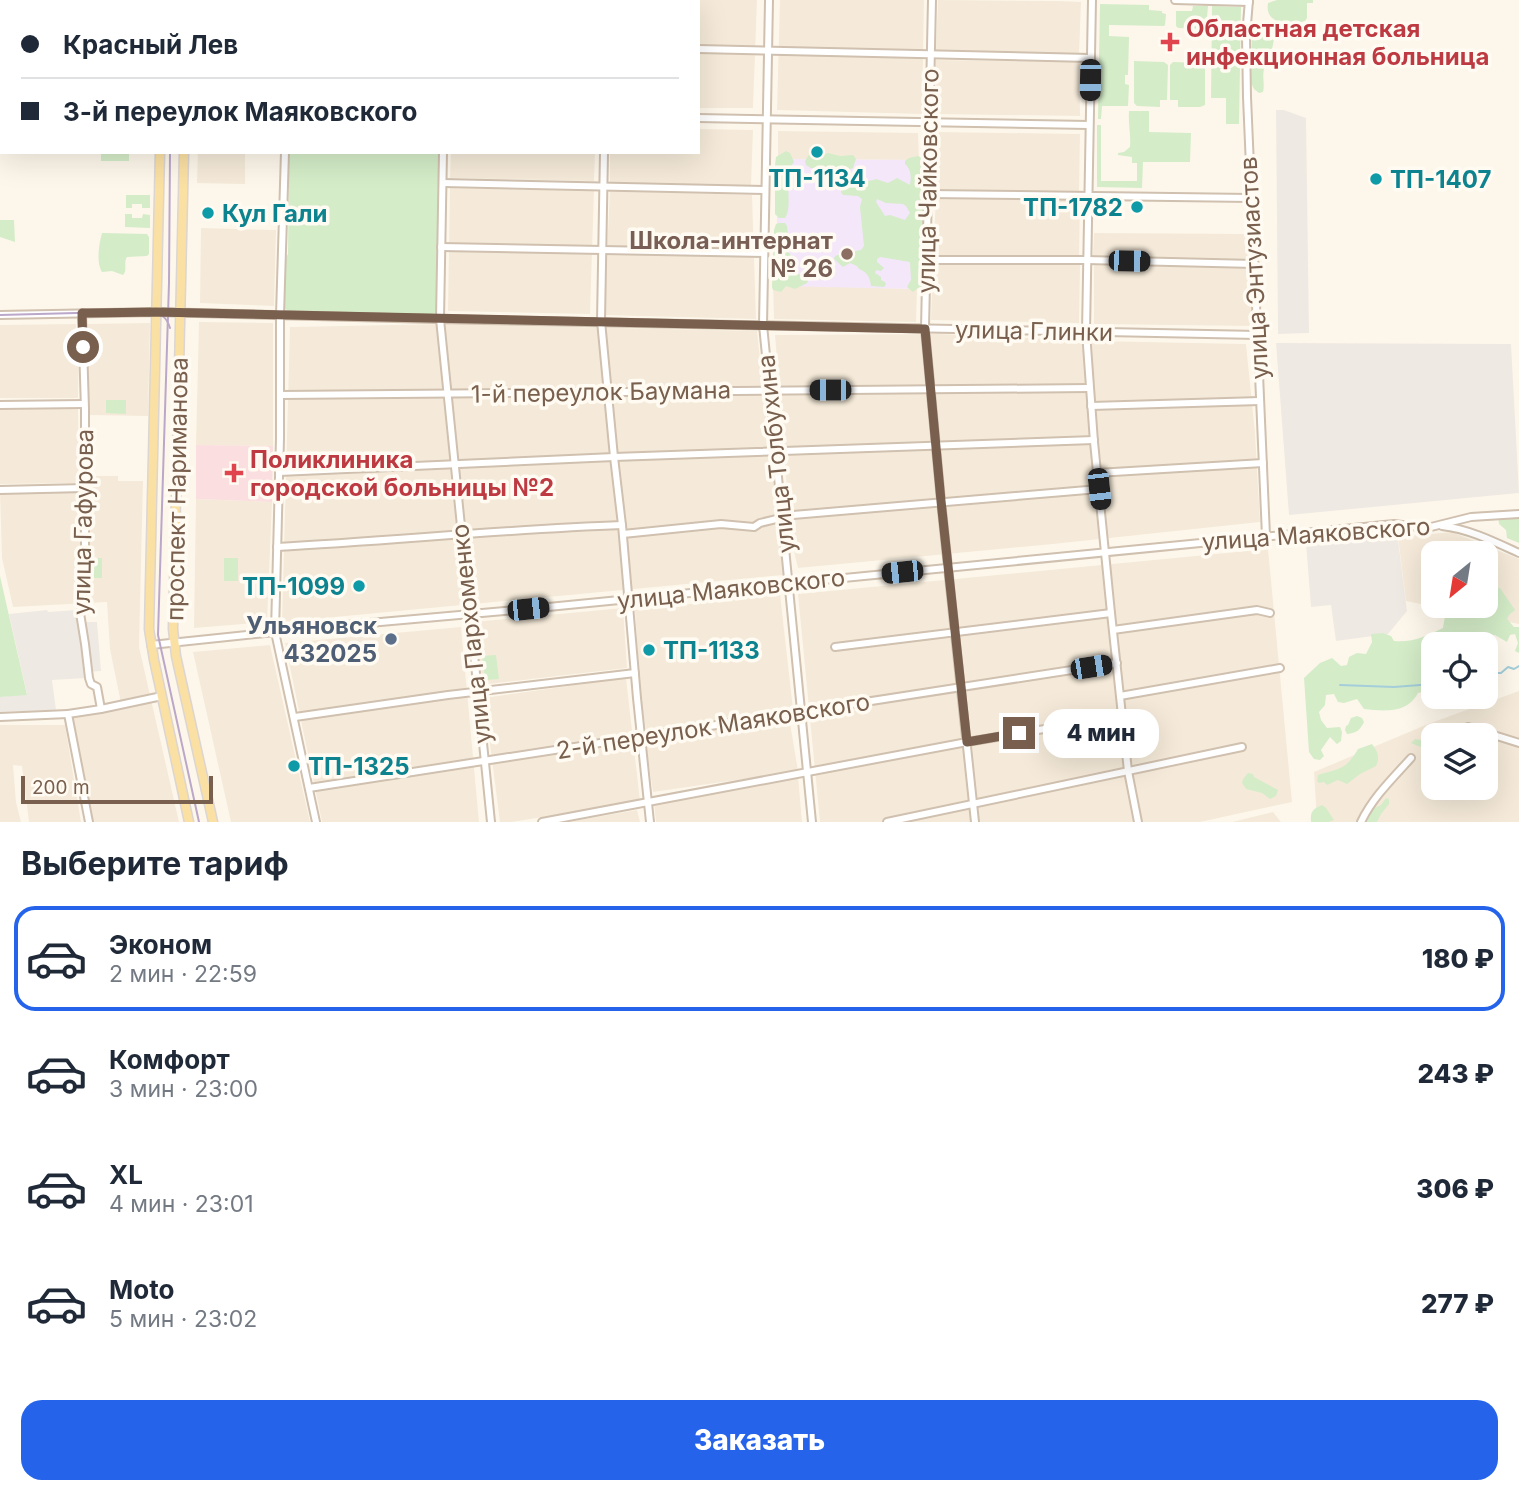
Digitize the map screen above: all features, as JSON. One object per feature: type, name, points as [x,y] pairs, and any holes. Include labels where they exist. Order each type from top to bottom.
[{"type":"main road","name":"проспект Нариманова","points":[[160,154],[149,629],[189,822]]},
{"type":"main road","name":"проспект Нариманова","points":[[184,154],[174,642],[213,822]]},
{"type":"street","name":"улица Толбухина","points":[[769,0],[763,325],[812,822]]},
{"type":"street","name":"улица Чайковского","points":[[932,0],[925,329],[975,822]]},
{"type":"street","points":[[1091,0],[1086,332],[1111,613],[1128,771],[1138,822]]},
{"type":"street","points":[[1175,0],[1249,1]]},
{"type":"street","name":"улица Энтузиастов","points":[[1249,1],[1246,36],[1247,85],[1266,536]]},
{"type":"street","points":[[700,49],[1090,58]]},
{"type":"street","points":[[700,118],[1089,125]]},
{"type":"street","points":[[285,154],[279,315],[275,632],[316,822]]},
{"type":"street","name":"улица Пархоменко","points":[[443,154],[440,319],[491,822]]},
{"type":"street","points":[[604,154],[601,321],[650,822]]},
{"type":"street","points":[[443,183],[765,190]]},
{"type":"street","points":[[928,194],[1251,198]]},
{"type":"street","points":[[441,247],[764,253]]},
{"type":"street","points":[[927,260],[1255,264]]},
{"type":"street","name":"улица Глинки","points":[[0,315],[156,312],[1258,335]]},
{"type":"street","name":"улица Гафурова","points":[[82,313],[85,600],[80,613],[89,678],[91,684],[97,687],[101,709]]},
{"type":"street","name":"1-й переулок Баумана","points":[[280,395],[1090,388]]},
{"type":"street","points":[[1091,406],[1260,401]]},
{"type":"street","points":[[0,405],[84,404]]},
{"type":"street","points":[[279,472],[1094,439]]},
{"type":"street","points":[[1097,473],[1263,463]]},
{"type":"street","points":[[0,490],[85,488]]},
{"type":"street","points":[[623,534],[720,524],[754,527],[782,517],[1099,489]]},
{"type":"street","name":"улица Маяковского","points":[[151,645],[1394,524],[1421,528],[1471,517],[1519,514]]},
{"type":"street","points":[[277,547],[622,525]]},
{"type":"street","points":[[1437,525],[1480,536],[1519,554]]},
{"type":"street","points":[[1113,630],[1257,610],[1270,613]]},
{"type":"street","points":[[835,647],[1111,613]]},
{"type":"street","name":"2-й переулок Маяковского","points":[[309,788],[1117,663]]},
{"type":"street","points":[[1120,696],[1280,668]]},
{"type":"street","points":[[295,717],[635,673]]},
{"type":"street","points":[[0,717],[68,714],[162,696]]},
{"type":"street","points":[[68,714],[89,822]]},
{"type":"street","points":[[542,822],[967,742],[1122,716]]},
{"type":"street","points":[[1498,736],[1519,743]]},
{"type":"street","points":[[887,822],[1242,747]]},
{"type":"street","points":[[1361,822],[1382,790],[1411,758]]},
{"type":"shaded area","points":[[700,0],[757,0],[753,108],[700,108]]},
{"type":"shaded area","points":[[780,0],[924,0],[922,114],[777,110]]},
{"type":"shaded area","points":[[938,0],[1081,2],[1079,54],[936,51]]},
{"type":"shaded area","points":[[936,60],[1079,62],[1080,116],[935,114]]},
{"type":"shaded area","points":[[1276,110],[1306,118],[1309,333],[1278,334]]},
{"type":"shaded area","points":[[700,129],[753,130],[751,186],[610,182],[610,154],[700,154]]},
{"type":"shaded area","points":[[778,131],[918,133],[919,160],[778,159]]},
{"type":"shaded area","points":[[936,132],[1080,134],[1079,192],[937,190]]},
{"type":"shaded area","points":[[198,154],[245,154],[245,184],[197,183]]},
{"type":"shaded area","points":[[451,154],[595,154],[594,181],[450,178]]},
{"type":"shaded area","name":"Школа-интернат № 26","points":[[778,159],[919,160],[917,289],[776,286]]},
{"type":"shaded area","points":[[450,188],[594,191],[590,314],[448,311]]},
{"type":"shaded area","points":[[610,191],[752,195],[756,319],[604,315]]},
{"type":"shaded area","points":[[936,198],[1080,200],[1079,258],[933,256]]},
{"type":"shaded area","points":[[201,228],[276,230],[274,306],[200,303]]},
{"type":"shaded area","points":[[1094,233],[1249,234],[1249,260],[1093,257]]},
{"type":"shaded area","points":[[933,263],[1080,265],[1079,323],[931,320]]},
{"type":"shaded area","points":[[1094,265],[1250,268],[1252,326],[1094,324]]},
{"type":"shaded area","points":[[773,285],[917,289],[916,322],[774,319]]},
{"type":"shaded area","points":[[199,322],[273,323],[273,446],[196,445]]},
{"type":"shaded area","points":[[150,323],[148,416],[89,415],[86,324]]},
{"type":"shaded area","points":[[76,324],[76,336],[79,337],[78,398],[0,398],[0,325]]},
{"type":"shaded area","points":[[444,324],[757,331],[783,575],[282,622],[290,327]]},
{"type":"shaded area","points":[[939,334],[1246,344],[1260,522],[798,568],[789,515],[775,335]]},
{"type":"shaded area","points":[[1276,343],[1511,344],[1519,493],[1289,515]]},
{"type":"shaded area","points":[[0,408],[78,408],[79,483],[0,484]]},
{"type":"shaded area","name":"Поликлиника городской больницы №2","points":[[196,445],[273,446],[272,502],[196,499]]},
{"type":"shaded area","points":[[88,476],[118,476],[118,481],[143,481],[139,647],[179,822],[93,822],[73,717],[122,708],[110,649],[107,602],[13,607],[2,558],[0,492],[88,492]]},
{"type":"shaded area","points":[[196,499],[272,502],[267,622],[194,628]]},
{"type":"shaded area","points":[[1397,532],[1407,611],[1388,634],[1336,641],[1331,605],[1311,607],[1306,543]]},
{"type":"shaded area","points":[[1452,532],[1474,541],[1421,541],[1421,604],[1406,601],[1398,537]]},
{"type":"shaded area","points":[[1268,549],[1292,802],[1200,822],[820,822],[798,594]]},
{"type":"shaded area","points":[[1498,551],[1519,559],[1519,624],[1490,618],[1498,618]]},
{"type":"shaded area","points":[[780,594],[793,709],[646,730],[641,700],[635,610]]},
{"type":"shaded area","points":[[623,608],[627,668],[480,685],[474,622]]},
{"type":"shaded area","points":[[77,610],[78,622],[97,622],[101,671],[86,672],[86,678],[52,680],[56,710],[0,712],[0,697],[27,694],[9,614]]},
{"type":"shaded area","points":[[461,627],[479,822],[322,822],[285,643]]},
{"type":"shaded area","points":[[270,645],[310,822],[231,822],[193,652]]},
{"type":"shaded area","points":[[626,678],[640,801],[500,822],[484,698]]},
{"type":"shaded area","points":[[1519,691],[1519,822],[1317,822],[1314,772],[1421,727],[1421,800],[1498,800],[1498,723],[1431,723],[1469,709],[1498,709],[1498,699]]},
{"type":"shaded area","points":[[789,717],[798,771],[653,792],[645,738]]},
{"type":"shaded area","points":[[0,725],[65,725],[81,822],[29,822],[22,766],[13,765],[16,802],[21,822],[0,822]]},
{"type":"shaded area","points":[[798,776],[802,822],[656,822],[654,803]]},
{"type":"shaded area","points":[[637,810],[640,822],[568,822]]},
{"type":"shaded area","points":[[1273,812],[1281,822],[1232,822]]},
{"type":"green space","points":[[1277,0],[1313,0],[1313,3],[1307,3],[1305,21],[1286,23],[1274,19],[1268,10],[1268,3]]},
{"type":"green space","points":[[1100,4],[1149,5],[1149,10],[1166,14],[1164,26],[1109,25],[1109,36],[1129,37],[1128,75],[1125,75],[1125,84],[1129,85],[1128,106],[1102,106],[1101,119],[1098,119]]},
{"type":"green space","points":[[1193,6],[1208,6],[1206,29],[1178,28],[1176,11],[1192,11]]},
{"type":"green space","points":[[1212,6],[1241,7],[1239,124],[1226,124],[1226,98],[1211,98]]},
{"type":"green space","points":[[1258,23],[1263,24],[1274,36],[1264,69],[1263,92],[1259,93],[1251,83],[1252,31]]},
{"type":"green space","points":[[1134,61],[1164,62],[1168,65],[1167,100],[1160,100],[1160,107],[1137,106],[1134,103]]},
{"type":"green space","points":[[1173,62],[1205,65],[1205,105],[1178,107],[1178,100],[1170,100],[1170,65]]},
{"type":"green space","points":[[1129,111],[1149,111],[1149,132],[1191,133],[1190,162],[1143,162],[1142,188],[1097,187],[1097,125],[1101,125],[1101,181],[1137,181],[1137,163],[1132,163],[1132,157],[1118,155],[1130,147]]},
{"type":"green space","points":[[786,151],[794,162],[789,175],[789,206],[785,218],[779,218],[775,214],[775,165],[776,157]]},
{"type":"green space","points":[[810,153],[819,156],[828,153],[853,155],[856,159],[853,168],[845,171],[836,189],[833,180],[827,177],[825,169],[806,165],[805,161]]},
{"type":"green space","points":[[101,154],[129,154],[129,161],[101,161]]},
{"type":"green space","points":[[289,154],[441,154],[437,313],[289,311],[283,308],[283,263],[288,254]]},
{"type":"green space","points":[[918,156],[926,166],[924,286],[913,292],[907,287],[911,280],[910,262],[880,257],[877,259],[884,268],[881,271],[876,270],[875,273],[885,282],[884,287],[871,286],[868,275],[857,266],[850,263],[843,267],[834,259],[836,255],[861,250],[864,246],[860,207],[862,199],[858,196],[843,195],[843,187],[850,182],[876,179],[888,183],[897,178],[910,185],[910,172],[905,164],[909,158]],"holes":[[[877,199],[886,203],[903,204],[910,213],[905,220],[885,216],[876,202]]]},
{"type":"green space","points":[[126,195],[150,195],[150,208],[142,208],[142,204],[132,204],[132,208],[126,208]]},
{"type":"green space","points":[[125,214],[132,214],[132,218],[142,218],[143,214],[150,215],[150,228],[125,227]]},
{"type":"green space","points":[[0,220],[14,220],[15,242],[0,237]]},
{"type":"green space","points":[[779,223],[785,223],[787,226],[788,235],[783,248],[792,258],[793,270],[805,276],[808,281],[795,289],[786,286],[781,292],[773,290],[772,287],[774,230]]},
{"type":"green space","points":[[102,233],[147,234],[149,254],[127,257],[123,275],[112,271],[102,272],[99,248]]},
{"type":"green space","points":[[106,400],[126,400],[126,414],[106,413]]},
{"type":"green space","points":[[1498,516],[1504,519],[1519,516],[1519,543],[1507,538],[1506,530],[1499,524]]},
{"type":"green space","points":[[89,558],[102,558],[102,578],[89,578]]},
{"type":"green space","points":[[224,558],[238,558],[238,581],[224,581]]},
{"type":"green space","points":[[0,576],[27,695],[0,697]]},
{"type":"green space","points":[[1500,588],[1515,610],[1507,619],[1514,627],[1519,627],[1519,653],[1515,651],[1518,643],[1515,634],[1510,635],[1507,642],[1498,637],[1498,632],[1434,632],[1443,628],[1445,618],[1498,618]]},
{"type":"green space","points":[[1383,633],[1391,636],[1394,641],[1421,637],[1421,692],[1408,705],[1394,710],[1364,709],[1357,699],[1344,703],[1338,702],[1334,694],[1326,695],[1325,705],[1319,712],[1321,720],[1327,728],[1340,727],[1341,741],[1337,744],[1330,737],[1321,750],[1324,756],[1320,760],[1314,759],[1309,752],[1304,678],[1320,663],[1332,658],[1341,666],[1347,665],[1349,657],[1357,653],[1366,654],[1372,642],[1371,634]]},
{"type":"green space","points":[[496,655],[499,679],[485,680],[482,656]]},
{"type":"green space","points":[[1351,718],[1362,718],[1363,725],[1356,732],[1347,734],[1346,726]]},
{"type":"green space","points":[[1415,739],[1421,740],[1421,747],[1411,743]]},
{"type":"green space","points":[[1372,744],[1378,755],[1376,766],[1347,784],[1338,780],[1327,785],[1317,781],[1318,775],[1342,767],[1358,749]]},
{"type":"green space","points":[[1248,773],[1278,790],[1276,796],[1270,799],[1262,793],[1246,789],[1242,783]]},
{"type":"green space","points":[[1386,798],[1389,799],[1389,804],[1377,822],[1363,822],[1370,810],[1381,805]]},
{"type":"green space","points":[[1322,805],[1334,820],[1311,822],[1313,811]]},
{"type":"waterway","points":[[1498,673],[1508,667],[1514,669],[1519,666]]},
{"type":"waterway","points":[[1340,685],[1421,685]]},
{"type":"tram line","points":[[170,154],[169,283],[158,635],[199,822]]},
{"type":"tram line","points":[[0,315],[152,311],[164,317],[170,328]]},
{"type":"place","name":"Областная детская инфекционная больница","points":[[1170,42]]},
{"type":"place","name":"ТП-1134","points":[[817,152]]},
{"type":"place","name":"ТП-1407","points":[[1376,179]]},
{"type":"place","name":"ТП-1782","points":[[1137,207]]},
{"type":"place","name":"Кул Гали","points":[[208,213]]},
{"type":"place","name":"Школа-интернат № 26","points":[[847,254]]},
{"type":"place","name":"Поликлиника городской больницы №2","points":[[234,473]]},
{"type":"place","name":"ТП-1099","points":[[359,586]]},
{"type":"place","name":"Ульяновск 432025","points":[[391,639]]},
{"type":"place","name":"ТП-1133","points":[[649,650]]},
{"type":"place","name":"ТП-1325","points":[[294,766]]},
{"type":"route","points":[[83,347],[82,313],[156,312],[925,329],[967,742],[1019,733]]}]
